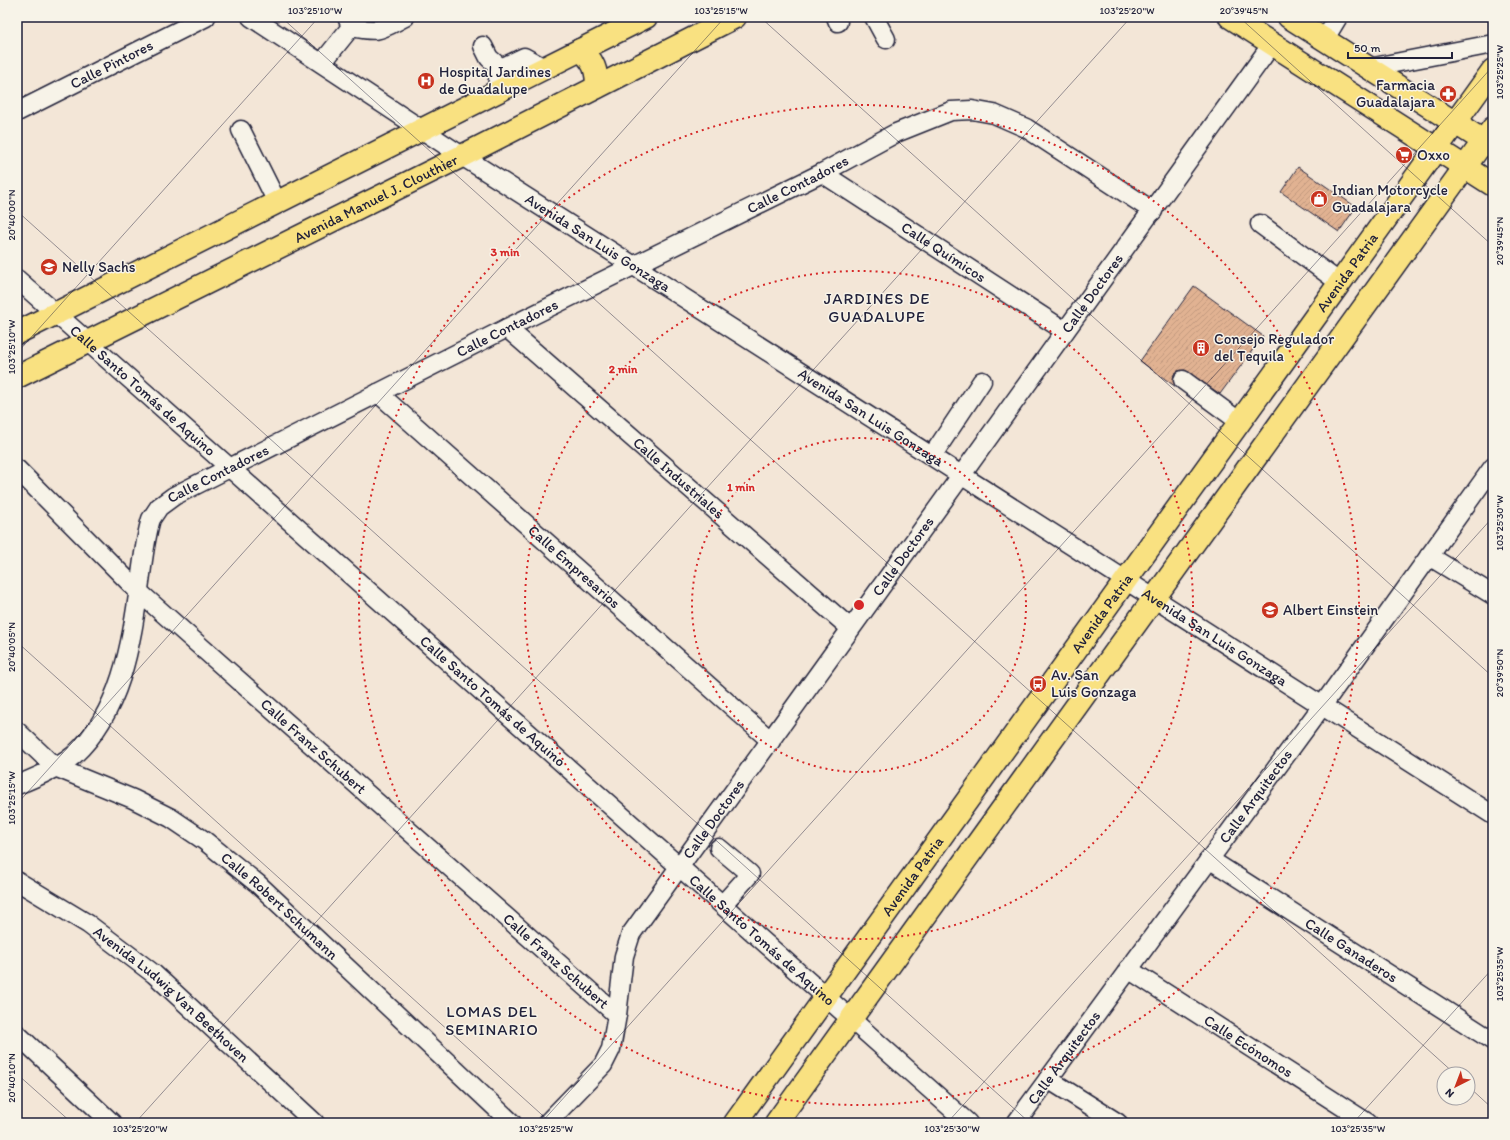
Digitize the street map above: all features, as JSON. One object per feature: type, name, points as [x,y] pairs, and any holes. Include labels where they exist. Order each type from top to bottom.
[{"type":"main road","points":[[17,333],[646,17]]},
{"type":"main road","name":"Avenida Manuel J. Clouthier","points":[[17,377],[462,156],[735,17]]},
{"type":"main road","points":[[1230,17],[1493,185]]},
{"type":"main road","points":[[776,1123],[1465,167],[1490,139],[1455,123],[1289,17]]},
{"type":"main road","points":[[580,50],[593,63],[597,73],[597,87]]},
{"type":"main road","name":"Avenida Patria","points":[[735,1123],[1493,70]]},
{"type":"street","name":"Calle Pintores","points":[[20,105],[206,17]]},
{"type":"street","name":"Avenida San Luis Gonzaga","points":[[252,17],[462,156],[1493,815]]},
{"type":"street","points":[[322,63],[349,22],[371,31],[381,30],[405,17]]},
{"type":"street","points":[[874,17],[886,39]]},
{"type":"street","points":[[1324,40],[1338,17]]},
{"type":"street","name":"Calle Doctores","points":[[547,1123],[603,1065],[611,1049],[617,1015],[624,956],[631,934],[1272,44]]},
{"type":"street","points":[[1369,68],[1493,44]]},
{"type":"street","points":[[483,46],[489,58],[501,68]]},
{"type":"street","points":[[497,91],[498,78],[501,68],[524,57],[544,68]]},
{"type":"street","name":"Calle Contadores","points":[[17,785],[55,767],[73,756],[87,741],[103,719],[113,699],[129,648],[151,519],[159,507],[174,496],[507,328],[636,266],[822,173],[896,133],[951,111],[972,110],[994,114],[1026,128],[1153,211]]},
{"type":"street","points":[[240,130],[277,202]]},
{"type":"street","name":"Calle Químicos","points":[[822,173],[1065,331]]},
{"type":"street","points":[[1260,224],[1340,283]]},
{"type":"street","name":"Calle Santo Tomás de Aquino","points":[[17,280],[968,1123]]},
{"type":"street","name":"Calle Industriales","points":[[507,328],[850,628]]},
{"type":"street","points":[[1183,380],[1240,422]]},
{"type":"street","points":[[932,456],[982,381]]},
{"type":"street","name":"Calle Empresarios","points":[[378,393],[771,740]]},
{"type":"street","name":"Calle Arquitectos","points":[[1016,1123],[1322,706],[1493,467]]},
{"type":"street","name":"Calle Franz Schubert","points":[[17,469],[139,592],[617,1015]]},
{"type":"street","points":[[1429,556],[1493,595]]},
{"type":"street","name":"Calle Robert Schumann","points":[[17,731],[55,767],[134,799],[171,818],[205,841],[258,884],[512,1123]]},
{"type":"street","points":[[719,848],[750,874],[722,904]]},
{"type":"street","name":"Calle Ganaderos","points":[[1209,859],[1493,1041]]},
{"type":"street","name":"Avenida Ludwig Van Beethoven","points":[[17,881],[88,924],[148,969],[315,1123]]},
{"type":"street","name":"Calle Ecónomos","points":[[1128,970],[1368,1123]]},
{"type":"street","points":[[17,1034],[112,1123]]},
{"type":"street","points":[[1048,1079],[1118,1123]]},
{"type":"building","name":"Indian Motorcycle Guadalajara","points":[[1298,167],[1356,207],[1339,232],[1281,192]]},
{"type":"building","name":"Consejo Regulador del Tequila","points":[[1194,286],[1263,336],[1220,394],[1185,370],[1178,371],[1174,374],[1173,379],[1176,387],[1140,361]]},
{"type":"place","name":"Hospital Jardines de Guadalupe","points":[[426,81]]},
{"type":"place","name":"Farmacia Guadalajara","points":[[1448,94]]},
{"type":"place","name":"Oxxo","points":[[1404,155]]},
{"type":"place","name":"Indian Motorcycle Guadalajara","points":[[1319,199]]},
{"type":"place","name":"Nelly Sachs","points":[[49,267]]},
{"type":"place","name":"Consejo Regulador del Tequila","points":[[1201,348]]},
{"type":"place","name":"Albert Einstein","points":[[1270,610]]},
{"type":"place","name":"Av. San Luis Gonzaga","points":[[1038,684]]},
{"type":"district","name":"JARDINES DE GUADALUPE","points":[[877,307]]},
{"type":"district","name":"LOMAS DEL SEMINARIO","points":[[492,1020]]}]
